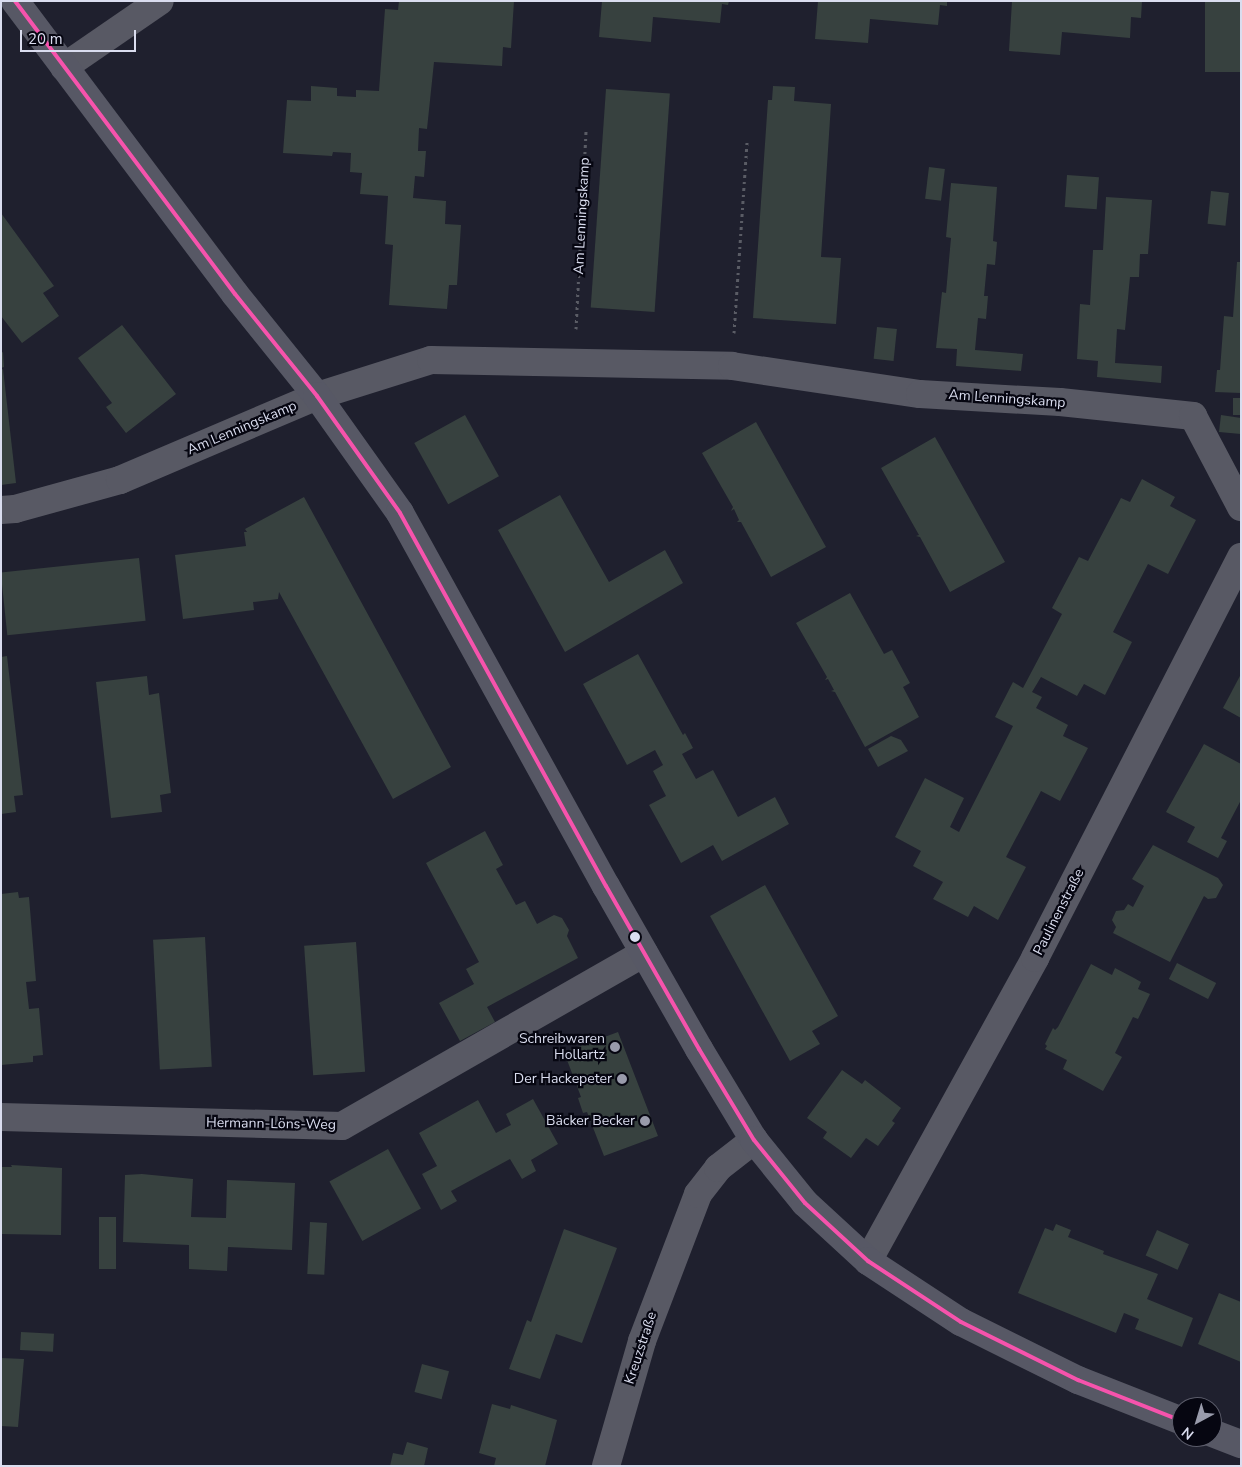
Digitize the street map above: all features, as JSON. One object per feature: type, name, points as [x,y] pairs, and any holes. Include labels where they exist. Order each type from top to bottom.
[{"type":"main road","points":[[15,1],[235,294],[317,396],[400,512],[644,953],[754,1140],[805,1203],[868,1262],[961,1322],[1078,1380],[1172,1417]]},
{"type":"main road","points":[[1222,1436],[1241,1444]]},
{"type":"street","points":[[64,66],[160,1]]},
{"type":"street","name":"Am Lenningskamp","points":[[1,510],[15,509],[120,480],[317,396],[431,360],[732,366],[920,394],[1060,402],[1193,416],[1238,502]]},
{"type":"street","name":"Paulinenstraße","points":[[868,1262],[1035,958],[1241,557]]},
{"type":"street","name":"Hermann-Löns-Weg","points":[[1,1117],[342,1126],[644,953]]},
{"type":"street","name":"Kreuzstraße","points":[[606,1466],[642,1341],[698,1194],[718,1168],[754,1140]]},
{"type":"path","name":"Am Lenningskamp","points":[[574,362],[586,130]]},
{"type":"path","points":[[732,366],[747,142]]},
{"type":"building","points":[[399,1],[514,1],[511,48],[503,47],[502,66],[434,62],[427,129],[419,128],[418,151],[426,151],[424,177],[415,176],[413,198],[446,201],[445,224],[461,225],[457,285],[449,285],[447,309],[389,305],[393,245],[385,244],[388,196],[360,194],[362,173],[350,172],[351,153],[333,152],[332,156],[283,153],[287,100],[311,101],[311,86],[337,88],[337,96],[356,97],[356,90],[379,91],[385,9],[398,10]]},
{"type":"building","points":[[602,1],[729,1],[728,5],[722,4],[720,23],[653,17],[651,42],[599,37]]},
{"type":"building","points":[[818,1],[947,1],[947,6],[940,5],[938,25],[870,19],[868,43],[815,39]]},
{"type":"building","points":[[1012,1],[1142,1],[1141,18],[1131,17],[1130,38],[1062,32],[1060,55],[1009,51]]},
{"type":"building","points":[[1205,1],[1241,1],[1241,72],[1205,72]]},
{"type":"building","points":[[773,86],[795,87],[794,101],[831,104],[821,257],[841,258],[836,324],[753,318],[768,100],[772,100]]},
{"type":"building","points":[[606,89],[670,93],[655,312],[591,307]]},
{"type":"building","points":[[929,167],[945,169],[941,201],[925,199]]},
{"type":"building","points":[[1067,175],[1099,177],[1097,209],[1065,207]]},
{"type":"building","points":[[951,183],[997,187],[993,241],[997,242],[995,265],[987,264],[984,296],[988,296],[986,319],[978,318],[975,350],[1023,354],[1021,371],[956,366],[957,349],[936,348],[942,292],[946,293],[951,238],[946,237]]},
{"type":"building","points":[[1211,191],[1229,193],[1225,226],[1208,224]]},
{"type":"building","points":[[1106,197],[1152,200],[1148,254],[1140,254],[1139,277],[1130,277],[1125,330],[1117,329],[1115,363],[1162,366],[1161,383],[1097,377],[1098,361],[1077,359],[1080,304],[1090,305],[1093,250],[1103,250]]},
{"type":"building","points":[[1,213],[54,286],[43,293],[59,316],[22,343],[1,316]]},
{"type":"building","points":[[1237,262],[1241,262],[1241,393],[1215,392],[1217,370],[1220,370],[1224,316],[1233,317]]},
{"type":"building","points":[[122,325],[176,394],[126,433],[106,407],[112,403],[78,358]]},
{"type":"building","points":[[877,327],[897,329],[894,361],[874,359]]},
{"type":"building","points":[[3,352],[4,367],[1,368],[1,353]]},
{"type":"building","points":[[3,369],[16,483],[1,485],[1,370]]},
{"type":"building","points":[[1233,398],[1241,398],[1241,415],[1233,415]]},
{"type":"building","points":[[465,415],[499,476],[448,504],[414,443]]},
{"type":"building","points":[[1221,415],[1241,418],[1241,434],[1219,432]]},
{"type":"building","points":[[756,422],[826,547],[771,577],[741,522],[737,522],[739,520],[734,509],[731,511],[733,507],[702,453]]},
{"type":"building","points":[[935,437],[1005,562],[950,592],[920,537],[916,536],[919,535],[881,468]]},
{"type":"building","points":[[1142,479],[1175,497],[1170,506],[1196,520],[1168,574],[1148,564],[1113,632],[1132,642],[1105,695],[1084,684],[1077,696],[1041,677],[1032,692],[1042,697],[1036,708],[1068,725],[1063,736],[1088,748],[1060,801],[1041,791],[1006,857],[1026,867],[998,920],[974,906],[968,917],[933,899],[943,882],[913,866],[921,851],[895,837],[925,778],[964,798],[950,827],[959,832],[1013,726],[995,717],[1013,682],[1023,688],[1062,614],[1052,608],[1079,557],[1088,561],[1121,498],[1130,502]]},
{"type":"building","points":[[560,495],[609,582],[665,550],[683,583],[565,652],[498,530]]},
{"type":"building","points":[[304,497],[451,767],[393,799],[279,592],[278,599],[253,602],[254,610],[183,619],[175,555],[246,546],[244,532],[247,532],[245,529]]},
{"type":"building","points":[[139,558],[146,621],[7,635],[1,573]]},
{"type":"building","points":[[850,593],[884,654],[892,650],[910,683],[903,687],[919,717],[865,747],[835,692],[831,691],[834,690],[828,679],[825,680],[827,677],[796,623]]},
{"type":"building","points":[[638,654],[683,735],[685,733],[693,748],[682,754],[696,779],[713,770],[738,817],[775,797],[789,824],[722,861],[713,845],[681,863],[649,805],[666,796],[653,771],[663,765],[655,750],[627,765],[583,684]]},
{"type":"building","points":[[7,656],[23,795],[14,796],[16,812],[1,814],[1,657]]},
{"type":"building","points":[[1241,674],[1241,718],[1223,708]]},
{"type":"building","points":[[147,676],[149,695],[159,693],[171,793],[160,795],[162,812],[111,818],[96,682]]},
{"type":"building","points":[[891,736],[901,740],[908,751],[878,767],[868,749]]},
{"type":"building","points":[[1204,744],[1241,764],[1241,800],[1221,838],[1227,841],[1218,858],[1187,842],[1195,827],[1166,812]]},
{"type":"building","points":[[485,831],[503,865],[496,869],[516,905],[525,901],[537,924],[554,915],[562,918],[569,930],[567,936],[578,958],[487,1007],[495,1022],[460,1041],[439,1003],[474,984],[466,969],[479,962],[426,863]]},
{"type":"building","points":[[1153,845],[1218,878],[1223,885],[1216,898],[1208,899],[1204,896],[1170,962],[1113,933],[1116,927],[1112,920],[1116,911],[1124,910],[1128,904],[1133,907],[1144,886],[1132,879]]},
{"type":"building","points":[[765,885],[838,1016],[812,1031],[820,1044],[790,1061],[710,916]]},
{"type":"building","points":[[18,892],[19,898],[29,897],[36,981],[26,982],[29,1009],[39,1008],[43,1055],[33,1056],[33,1062],[1,1065],[1,894]]},
{"type":"building","points":[[205,937],[212,1067],[160,1070],[153,940]]},
{"type":"building","points":[[356,942],[365,1072],[313,1075],[304,946]]},
{"type":"building","points":[[1177,963],[1216,983],[1208,999],[1169,979]]},
{"type":"building","points":[[1091,964],[1112,975],[1115,968],[1141,982],[1138,989],[1150,994],[1138,1019],[1133,1017],[1115,1053],[1122,1057],[1103,1091],[1063,1069],[1067,1060],[1045,1049],[1047,1046],[1045,1044],[1053,1028],[1055,1030],[1058,1027]]},
{"type":"building","points":[[618,1032],[658,1136],[604,1156],[587,1112],[583,1113],[578,1098],[581,1097],[564,1052]]},
{"type":"building","points":[[842,1070],[862,1084],[865,1080],[901,1108],[892,1121],[895,1123],[878,1146],[866,1138],[851,1158],[823,1138],[827,1132],[807,1118]]},
{"type":"building","points":[[533,1099],[558,1144],[531,1160],[536,1171],[522,1179],[510,1159],[451,1191],[457,1201],[441,1210],[422,1174],[437,1166],[419,1133],[478,1100],[496,1133],[511,1125],[506,1114]]},
{"type":"building","points":[[388,1149],[421,1208],[362,1241],[329,1181]]},
{"type":"building","points":[[11,1165],[62,1168],[61,1235],[1,1234],[1,1167],[12,1167]]},
{"type":"building","points":[[142,1174],[193,1179],[191,1217],[226,1218],[227,1180],[295,1183],[292,1250],[228,1247],[227,1271],[189,1269],[189,1245],[123,1242],[125,1175]]},
{"type":"building","points":[[99,1217],[116,1217],[116,1269],[99,1269]]},
{"type":"building","points":[[310,1222],[327,1223],[324,1275],[307,1274]]},
{"type":"building","points":[[1056,1224],[1071,1230],[1068,1237],[1104,1251],[1103,1254],[1158,1274],[1147,1299],[1193,1318],[1182,1347],[1135,1329],[1139,1319],[1124,1313],[1116,1333],[1018,1293],[1045,1228],[1053,1231]]},
{"type":"building","points":[[564,1229],[617,1248],[582,1343],[556,1334],[540,1379],[509,1369],[527,1320],[531,1322]]},
{"type":"building","points":[[1157,1230],[1189,1244],[1178,1270],[1146,1256]]},
{"type":"building","points":[[1219,1293],[1241,1302],[1241,1362],[1198,1344]]},
{"type":"building","points":[[21,1332],[54,1334],[53,1352],[20,1350]]},
{"type":"building","points":[[1,1358],[24,1359],[18,1427],[1,1426]]},
{"type":"building","points":[[422,1364],[449,1371],[442,1399],[414,1392]]},
{"type":"building","points":[[492,1404],[510,1409],[511,1405],[557,1420],[545,1466],[494,1466],[496,1458],[479,1453]]},
{"type":"building","points":[[407,1442],[428,1448],[424,1466],[390,1466],[393,1453],[403,1455]]},
{"type":"transit line","points":[[15,1],[235,294],[317,396],[400,513],[606,886],[699,1049],[754,1140],[805,1203],[868,1261],[961,1322],[1078,1380],[1172,1417]]},
{"type":"place","name":"Schreibwaren Hollartz","points":[[615,1047]]},
{"type":"place","name":"Der Hackepeter","points":[[622,1079]]},
{"type":"place","name":"Bäcker Becker","points":[[645,1121]]}]
